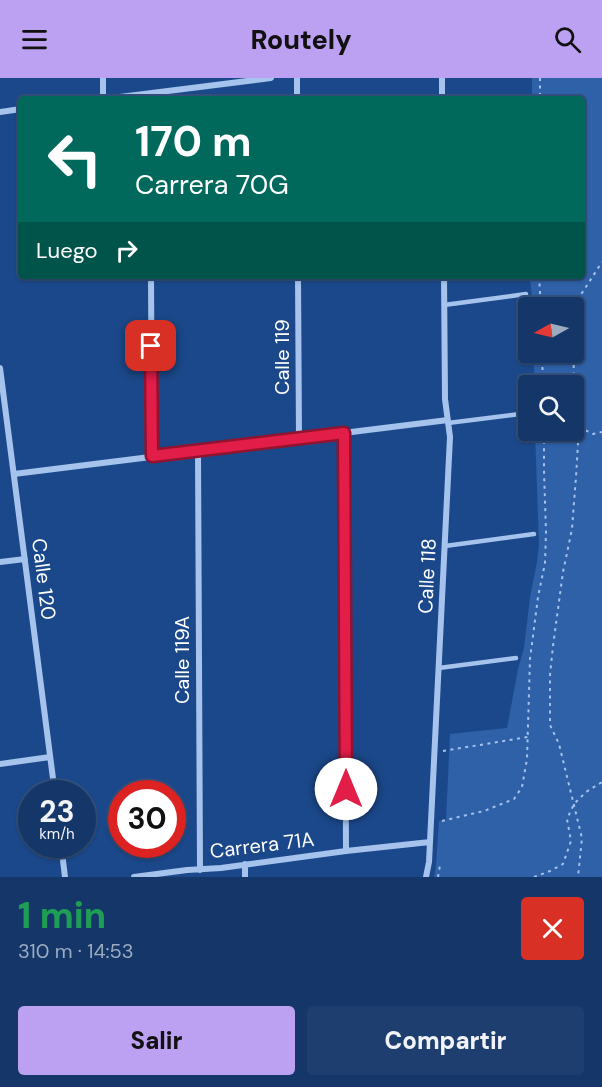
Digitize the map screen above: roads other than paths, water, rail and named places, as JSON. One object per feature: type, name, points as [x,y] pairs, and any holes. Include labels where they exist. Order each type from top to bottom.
[{"type":"street","points":[[103,78],[104,96]]},
{"type":"street","points":[[150,96],[249,79],[271,78]]},
{"type":"street","points":[[297,78],[297,96]]},
{"type":"street","points":[[442,78],[442,96]]},
{"type":"street","points":[[0,112],[18,110]]},
{"type":"street","points":[[151,279],[152,456]]},
{"type":"street","name":"Calle 119","points":[[298,279],[299,438]]},
{"type":"street","name":"Calle 118","points":[[426,877],[429,862],[450,438],[445,399],[444,279]]},
{"type":"street","name":"Calle 120","points":[[0,368],[53,780]]},
{"type":"street","points":[[14,474],[448,421]]},
{"type":"street","points":[[344,433],[346,851]]},
{"type":"street","name":"Calle 119A","points":[[198,451],[200,870]]},
{"type":"street","points":[[0,562],[25,559]]},
{"type":"street","points":[[0,764],[50,757]]},
{"type":"street","name":"Carrera 71A","points":[[134,877],[430,842]]},
{"type":"street","points":[[63,858],[65,877]]},
{"type":"street","points":[[245,864],[245,877]]},
{"type":"lane","points":[[444,305],[526,294]]},
{"type":"lane","points":[[448,421],[518,414]]},
{"type":"lane","points":[[444,546],[534,534]]},
{"type":"lane","points":[[439,668],[516,658]]}]
